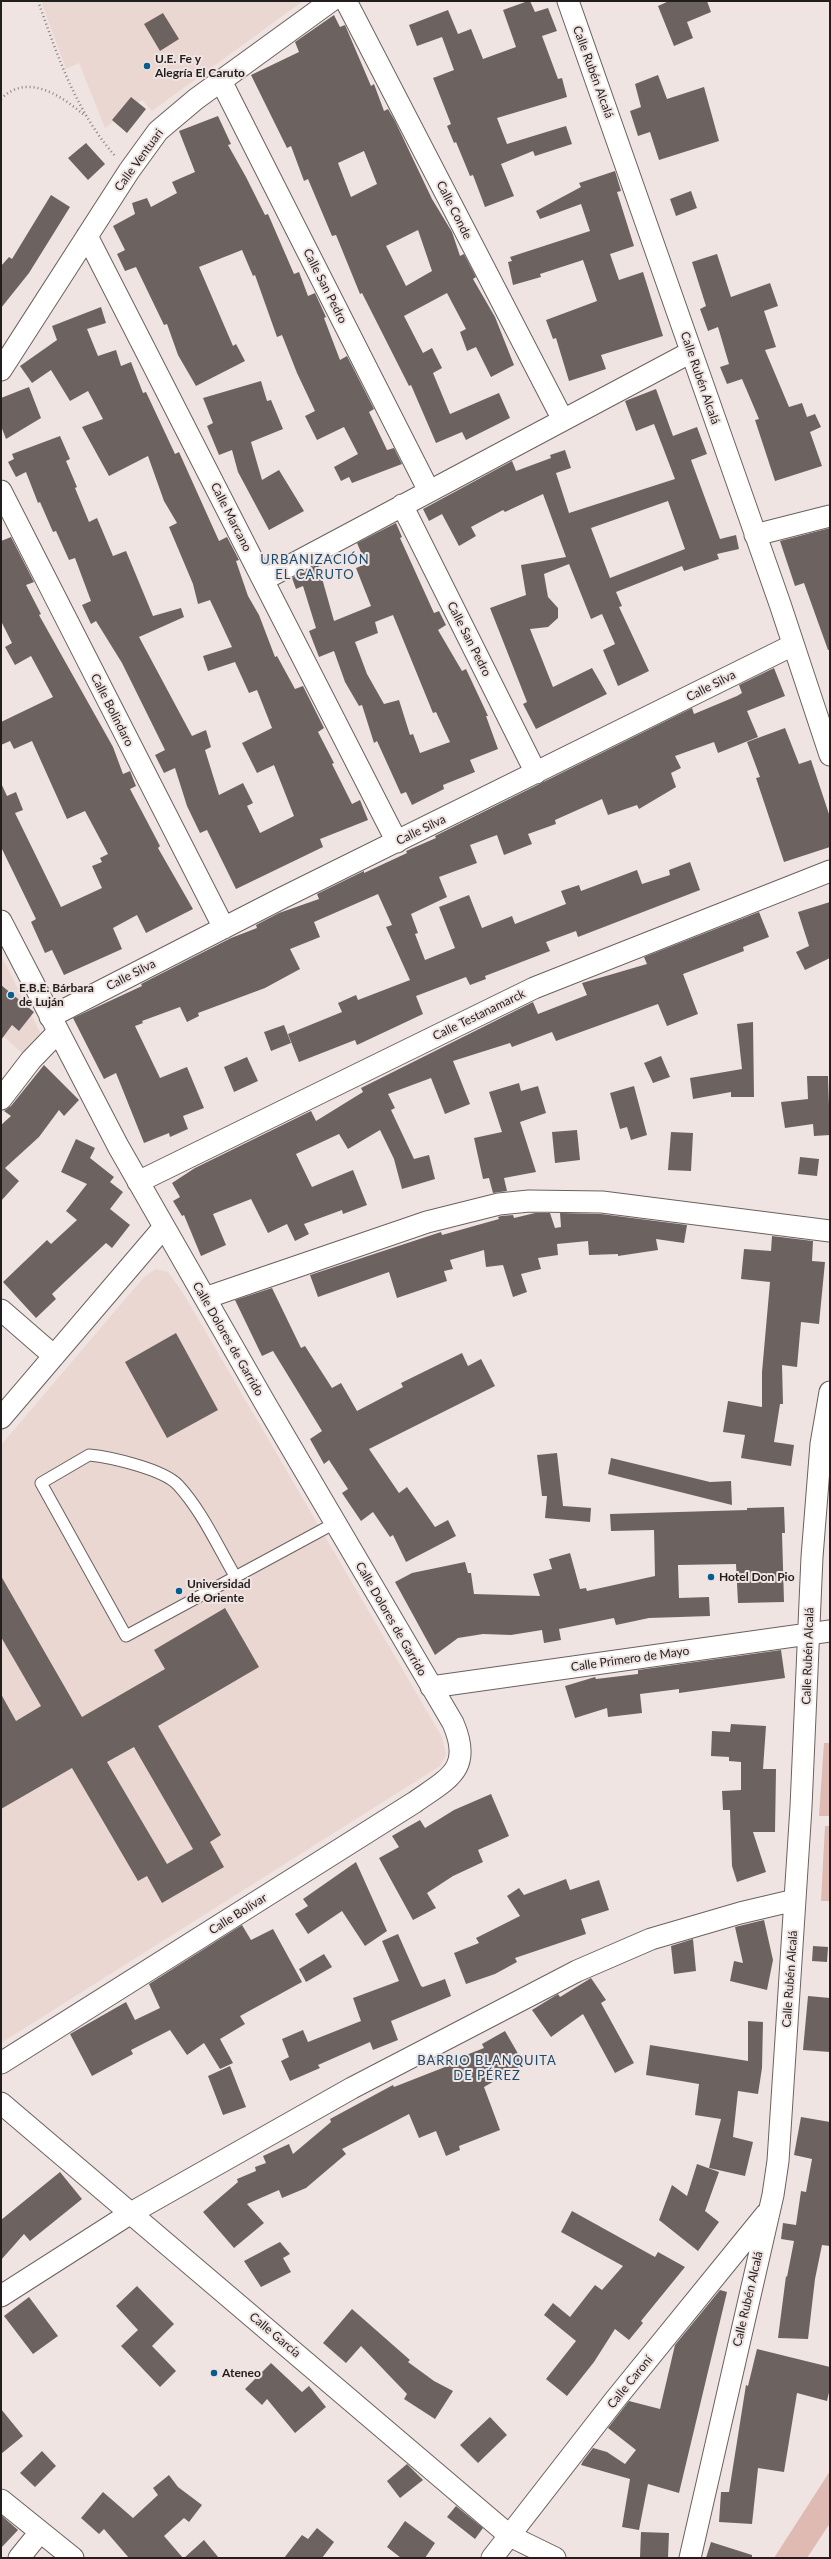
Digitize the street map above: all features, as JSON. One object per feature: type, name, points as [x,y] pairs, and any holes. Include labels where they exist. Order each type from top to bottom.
[{"type":"street","name":"Calle Ventuari","points":[[1,370],[129,171],[158,131],[221,81],[331,1]]},
{"type":"street","name":"Calle Conde","points":[[346,1],[562,420]]},
{"type":"street","name":"Calle Rubén Alcalá","points":[[568,1],[755,535],[830,755]]},
{"type":"street","name":"Calle San Pedro","points":[[221,81],[429,491]]},
{"type":"street","name":"Calle Marcano","points":[[87,236],[397,842]]},
{"type":"street","points":[[263,580],[691,352]]},
{"type":"street","name":"Calle Bolindaro","points":[[1,491],[224,928]]},
{"type":"street","name":"Calle San Pedro","points":[[402,505],[536,773]]},
{"type":"street","points":[[755,535],[830,516]]},
{"type":"street","name":"Calle Silva","points":[[54,1025],[224,928],[793,645]]},
{"type":"street","name":"Calle Testanamarck","points":[[138,1182],[534,988],[830,871]]},
{"type":"street","name":"Calle Dolores de Garrido","points":[[1,921],[54,1025],[138,1182],[335,1523],[453,1723],[459,1738],[462,1752]]},
{"type":"street","points":[[1,1098],[54,1025]]},
{"type":"street","points":[[205,1298],[427,1222],[499,1204],[529,1201],[602,1202],[830,1230]]},
{"type":"street","points":[[1,1418],[164,1227]]},
{"type":"street","points":[[1,1310],[54,1356]]},
{"type":"street","name":"Calle Rubén Alcalá","points":[[690,2558],[770,2209],[782,2130],[817,1486],[830,1392]]},
{"type":"street","name":"Calle Primero de Mayo","points":[[431,1687],[830,1630]]},
{"type":"street","name":"Calle Bolívar","points":[[1,2063],[415,1802],[452,1774],[459,1765],[462,1752]]},
{"type":"street","points":[[1,2296],[131,2212],[352,2088],[577,1970],[651,1939],[709,1921],[795,1900]]},
{"type":"street","name":"Calle García","points":[[1,2103],[131,2212],[510,2536],[555,2558]]},
{"type":"street","name":"Calle Caroní","points":[[492,2558],[770,2209]]},
{"type":"street","points":[[1,2500],[73,2558]]},
{"type":"street","points":[[19,2558],[40,2532]]},
{"type":"lane","points":[[235,1576],[195,1508],[178,1484],[167,1477],[117,1460],[89,1455],[42,1483],[126,1636],[335,1523]]},
{"type":"path","points":[[38,1],[69,86],[86,117],[103,142],[129,171]]},
{"type":"path","points":[[1,99],[8,92],[17,88],[38,89],[63,97],[86,117]]},
{"type":"shaded area","name":"U.E. Fe y Alegría El Caruto","points":[[41,1],[303,1],[152,111],[142,100],[105,128],[79,63],[66,69]]},
{"type":"shaded area","name":"E.B.E. Bárbara de Luján","points":[[1,955],[41,1034],[22,1053],[1,1034]]},
{"type":"shaded area","name":"Universidad de Oriente","points":[[156,1269],[168,1272],[183,1293],[442,1737],[446,1755],[440,1766],[1,2043],[1,1445],[144,1277]]},
{"type":"shaded area","points":[[824,1743],[830,1743],[830,1816],[819,1816]]},
{"type":"shaded area","points":[[825,1826],[830,1826],[830,1901],[821,1901]]},
{"type":"shaded area","points":[[830,2471],[830,2523],[807,2558],[774,2558]]},
{"type":"building","points":[[530,1],[535,12],[548,8],[557,31],[542,36],[558,79],[562,78],[567,97],[497,118],[507,144],[566,126],[572,144],[535,156],[533,151],[501,164],[514,196],[485,207],[473,175],[470,176],[456,142],[454,143],[447,126],[451,124],[433,78],[454,70],[442,37],[417,46],[409,25],[448,10],[458,34],[471,29],[483,59],[516,47],[503,10]]},
{"type":"building","points":[[669,1],[707,1],[711,12],[687,22],[693,38],[674,46],[658,6]]},
{"type":"building","points":[[163,13],[179,39],[160,51],[144,24]]},
{"type":"building","points":[[334,15],[340,27],[345,25],[371,86],[374,84],[384,111],[388,109],[395,121],[432,199],[452,232],[460,256],[464,254],[476,277],[473,279],[495,317],[514,365],[491,377],[476,347],[467,351],[460,332],[466,329],[447,293],[404,316],[423,353],[432,348],[442,368],[433,373],[450,414],[499,393],[510,418],[466,440],[462,432],[436,443],[411,385],[409,386],[362,293],[360,294],[336,235],[332,236],[308,179],[304,181],[291,146],[287,148],[251,75],[299,52],[295,42]],"holes":[[[364,151],[377,184],[351,197],[338,163]],[[418,230],[432,271],[406,286],[386,246]]]},
{"type":"building","points":[[658,75],[667,99],[704,87],[719,141],[659,160],[650,132],[638,136],[630,111],[641,107],[635,84]]},
{"type":"building","points":[[131,97],[146,109],[127,133],[112,120]]},
{"type":"building","points":[[218,116],[231,144],[228,145],[265,215],[268,214],[294,274],[299,272],[308,296],[315,293],[326,317],[324,318],[340,360],[347,356],[374,409],[369,412],[387,450],[394,448],[402,464],[352,483],[349,477],[341,481],[334,467],[358,454],[344,427],[317,440],[305,416],[315,411],[297,373],[282,335],[277,337],[255,275],[253,276],[242,250],[199,267],[233,346],[236,344],[245,361],[196,386],[178,355],[167,324],[164,325],[136,267],[125,271],[117,254],[125,250],[113,226],[135,214],[132,203],[147,198],[151,207],[177,193],[172,182],[195,172],[179,131]]},
{"type":"building","points":[[86,143],[105,164],[88,180],[68,158]]},
{"type":"building","points":[[615,171],[621,191],[617,192],[634,246],[610,254],[619,280],[643,272],[663,336],[601,355],[606,369],[569,381],[556,338],[553,339],[546,320],[597,301],[583,260],[540,274],[541,277],[513,285],[508,262],[512,261],[510,257],[590,231],[581,204],[540,219],[536,211],[581,187],[579,183]]},
{"type":"building","points":[[691,191],[697,208],[676,216],[670,199]]},
{"type":"building","points":[[51,195],[70,207],[29,273],[1,308],[1,266],[9,257],[12,259]]},
{"type":"building","points":[[717,254],[731,297],[770,283],[778,306],[764,311],[776,347],[765,350],[789,407],[802,403],[807,417],[815,414],[821,427],[810,432],[822,466],[775,481],[755,420],[759,419],[742,379],[727,384],[720,367],[729,364],[718,327],[708,331],[700,309],[706,306],[692,262]]},
{"type":"building","points":[[101,307],[106,323],[87,329],[98,356],[116,350],[121,366],[131,362],[143,393],[146,392],[175,454],[179,452],[219,541],[227,537],[239,560],[236,561],[248,596],[259,615],[275,657],[277,656],[295,689],[303,686],[324,728],[318,732],[334,763],[332,764],[352,804],[360,800],[368,820],[320,839],[323,847],[236,889],[207,830],[200,833],[187,806],[175,768],[164,773],[155,755],[165,750],[122,663],[96,621],[91,624],[82,605],[91,601],[75,558],[69,560],[56,531],[53,532],[40,502],[38,503],[26,472],[16,477],[8,462],[14,459],[12,454],[60,436],[70,459],[66,461],[77,487],[75,488],[89,522],[97,518],[113,556],[126,551],[153,616],[181,608],[184,617],[139,637],[192,736],[206,730],[211,747],[205,750],[219,795],[243,783],[253,803],[247,806],[260,833],[294,816],[274,765],[257,773],[242,743],[272,728],[257,690],[249,693],[235,662],[208,671],[203,656],[232,647],[210,600],[198,604],[193,584],[169,527],[177,523],[164,501],[148,456],[109,476],[82,427],[103,419],[88,391],[70,401],[51,370],[32,383],[20,366],[57,340],[52,326]]},
{"type":"building","points":[[261,381],[267,401],[271,400],[283,429],[251,442],[262,480],[279,470],[304,511],[269,530],[238,472],[232,450],[219,455],[207,426],[213,423],[203,398]]},
{"type":"building","points":[[29,387],[41,418],[6,439],[1,426],[1,398]]},
{"type":"building","points":[[656,389],[673,436],[697,427],[707,454],[691,460],[720,539],[736,535],[739,549],[717,554],[719,559],[684,571],[682,566],[616,592],[622,606],[619,607],[649,671],[618,686],[603,650],[615,644],[602,614],[591,619],[569,564],[544,574],[548,597],[558,608],[558,618],[548,627],[530,629],[553,687],[592,668],[607,694],[536,729],[523,704],[527,702],[490,608],[526,595],[521,565],[566,557],[543,494],[505,512],[503,510],[471,527],[476,536],[459,546],[442,514],[429,521],[423,509],[512,461],[516,471],[551,458],[550,455],[565,450],[571,468],[556,473],[569,513],[675,479],[654,424],[636,431],[625,401]],"holes":[[[668,501],[685,549],[610,578],[591,528]]]},
{"type":"building","points":[[396,523],[402,537],[400,538],[434,613],[439,611],[446,625],[438,630],[462,671],[466,669],[488,716],[486,716],[498,749],[470,760],[475,772],[443,785],[444,789],[412,805],[406,792],[401,794],[377,741],[374,743],[362,705],[359,706],[345,682],[334,651],[319,657],[309,631],[316,628],[303,586],[296,589],[292,578],[318,564],[334,621],[371,606],[356,568],[366,564],[357,543]],"holes":[[[393,615],[433,713],[436,712],[450,742],[420,753],[413,734],[410,735],[399,700],[384,704],[367,674],[355,642],[378,633],[375,622]]]},
{"type":"building","points":[[830,528],[830,650],[828,650],[804,583],[795,586],[780,541]]},
{"type":"building","points":[[11,537],[34,582],[26,585],[41,614],[39,615],[113,747],[123,774],[130,771],[136,786],[130,789],[160,846],[158,848],[193,909],[146,933],[137,915],[113,928],[122,949],[64,975],[52,950],[45,953],[31,922],[36,919],[1,847],[1,783],[7,796],[16,792],[23,810],[15,813],[61,907],[102,888],[92,866],[102,862],[100,858],[108,854],[85,811],[67,819],[32,741],[14,749],[10,741],[1,745],[1,722],[53,697],[31,656],[15,665],[5,647],[12,643],[1,621],[1,541]]},
{"type":"building","points":[[774,668],[785,696],[747,711],[758,737],[718,753],[714,742],[675,756],[681,768],[671,773],[676,787],[639,809],[637,805],[608,815],[602,799],[555,820],[556,824],[528,834],[532,844],[504,855],[497,835],[470,845],[477,863],[439,877],[447,897],[411,914],[418,933],[415,934],[425,960],[455,948],[439,907],[469,895],[482,928],[512,916],[515,924],[566,904],[561,891],[579,885],[581,891],[637,870],[642,884],[670,875],[669,870],[690,862],[700,890],[578,937],[576,931],[546,942],[550,951],[485,976],[486,979],[470,985],[466,977],[416,996],[423,1014],[357,1045],[355,1040],[299,1062],[288,1034],[342,1012],[338,1003],[356,995],[358,1000],[410,980],[386,927],[392,925],[378,894],[314,922],[320,937],[290,949],[300,969],[265,988],[198,1013],[199,1016],[187,1022],[180,1007],[142,1021],[143,1023],[135,1026],[160,1078],[187,1067],[204,1108],[183,1116],[188,1129],[170,1137],[169,1133],[144,1143],[116,1073],[104,1079],[73,1018],[142,986],[141,984],[231,938],[257,928],[256,925],[279,913],[319,899],[317,894],[364,871],[364,873],[407,853],[406,851],[436,838],[435,836],[692,708],[694,714],[737,696],[742,693],[739,685]]},
{"type":"building","points":[[785,728],[799,764],[811,760],[830,817],[830,847],[784,862],[756,778],[760,777],[747,742]]},
{"type":"building","points":[[830,902],[830,958],[805,970],[796,952],[809,946],[798,912]]},
{"type":"building","points":[[759,912],[769,937],[743,947],[744,951],[683,974],[698,1014],[667,1026],[658,1004],[556,1041],[552,1032],[512,1047],[510,1043],[453,1061],[470,1104],[445,1114],[431,1078],[388,1094],[395,1108],[391,1110],[414,1159],[429,1155],[435,1179],[402,1189],[394,1159],[380,1130],[348,1149],[339,1134],[296,1154],[312,1187],[353,1170],[367,1205],[343,1214],[342,1210],[304,1224],[309,1234],[295,1241],[287,1224],[268,1233],[251,1199],[213,1214],[226,1245],[201,1256],[184,1215],[182,1216],[173,1201],[180,1197],[172,1183],[195,1168],[311,1111],[316,1121],[363,1092],[361,1088],[533,1002],[538,1014],[587,995],[582,983],[647,964],[644,957]]},
{"type":"building","points":[[1,985],[34,1012],[19,1031],[12,1025],[1,1040]]},
{"type":"building","points":[[753,1022],[754,1097],[731,1097],[731,1092],[693,1099],[690,1078],[742,1069],[737,1024]]},
{"type":"building","points":[[284,1025],[291,1043],[271,1051],[264,1032]]},
{"type":"building","points":[[661,1056],[670,1077],[653,1083],[644,1063]]},
{"type":"building","points":[[247,1057],[258,1081],[234,1092],[224,1067]]},
{"type":"building","points":[[44,1065],[79,1100],[64,1116],[59,1110],[39,1137],[5,1168],[19,1181],[1,1201],[1,1125],[11,1116],[4,1111],[11,1106]]},
{"type":"building","points":[[807,1076],[828,1076],[830,1135],[814,1136],[813,1124],[785,1128],[781,1102],[808,1099]]},
{"type":"building","points":[[519,1083],[521,1091],[538,1086],[546,1113],[520,1122],[536,1172],[504,1178],[507,1191],[493,1193],[489,1178],[483,1179],[474,1138],[502,1132],[489,1092]]},
{"type":"building","points":[[634,1086],[647,1135],[631,1140],[627,1127],[620,1129],[610,1093]]},
{"type":"building","points":[[577,1130],[580,1160],[555,1163],[552,1132]]},
{"type":"building","points":[[671,1132],[693,1133],[691,1171],[668,1170]]},
{"type":"building","points":[[76,1139],[95,1148],[90,1158],[114,1177],[110,1182],[123,1192],[110,1209],[130,1225],[112,1248],[106,1243],[52,1294],[56,1299],[36,1318],[3,1282],[47,1240],[51,1244],[77,1220],[66,1211],[87,1184],[61,1172]]},
{"type":"building","points":[[800,1157],[819,1159],[817,1176],[798,1174]]},
{"type":"building","points":[[535,1213],[550,1213],[555,1228],[561,1227],[560,1213],[601,1214],[687,1225],[684,1243],[656,1239],[658,1250],[618,1256],[618,1254],[589,1255],[588,1241],[557,1244],[558,1255],[538,1258],[541,1269],[521,1274],[527,1292],[513,1297],[503,1265],[486,1267],[484,1250],[450,1260],[453,1269],[444,1271],[447,1281],[397,1298],[389,1272],[318,1297],[310,1275],[441,1232],[442,1235],[499,1219],[498,1217],[501,1216],[513,1215],[514,1218]]},
{"type":"building","points":[[772,1236],[813,1241],[812,1261],[825,1262],[819,1324],[801,1322],[797,1367],[782,1365],[783,1404],[780,1404],[774,1442],[794,1445],[791,1466],[741,1458],[745,1435],[723,1432],[728,1401],[762,1407],[762,1372],[770,1282],[741,1279],[744,1249],[771,1251]]},
{"type":"building","points":[[272,1288],[301,1348],[305,1346],[332,1388],[341,1383],[357,1411],[403,1387],[401,1383],[462,1353],[468,1366],[481,1359],[495,1386],[369,1449],[399,1493],[407,1487],[435,1527],[448,1520],[456,1536],[406,1562],[393,1535],[390,1537],[373,1512],[361,1521],[342,1493],[348,1489],[329,1460],[324,1464],[310,1439],[322,1431],[273,1351],[262,1356],[235,1300]]},
{"type":"building","points":[[176,1333],[218,1410],[167,1438],[125,1362]]},
{"type":"building","points":[[557,1453],[563,1506],[591,1508],[590,1522],[545,1518],[547,1496],[542,1496],[537,1455]]},
{"type":"building","points":[[611,1458],[710,1482],[731,1481],[732,1505],[608,1474]]},
{"type":"building","points":[[784,1507],[785,1533],[782,1533],[784,1602],[738,1603],[736,1564],[678,1565],[679,1598],[709,1597],[710,1616],[649,1618],[616,1625],[614,1618],[559,1629],[561,1640],[544,1643],[542,1630],[511,1635],[483,1634],[458,1638],[435,1655],[395,1582],[412,1573],[465,1562],[468,1573],[471,1573],[474,1594],[540,1596],[533,1574],[552,1569],[549,1559],[570,1553],[580,1589],[586,1588],[587,1591],[655,1576],[654,1530],[611,1531],[610,1514],[747,1510],[747,1508]]},
{"type":"building","points":[[1,1576],[82,1717],[165,1669],[154,1650],[225,1608],[259,1667],[158,1726],[221,1835],[210,1842],[224,1867],[162,1903],[147,1876],[138,1881],[72,1768],[1,1809],[1,1694],[16,1721],[41,1706],[1,1637]],"holes":[[[134,1747],[193,1849],[167,1864],[107,1762]]]},
{"type":"building","points":[[781,1650],[785,1678],[679,1693],[679,1689],[640,1694],[642,1713],[608,1717],[607,1708],[575,1718],[565,1686],[595,1677],[596,1679],[638,1674],[638,1670]]},
{"type":"building","points":[[731,1724],[766,1726],[763,1769],[776,1769],[775,1832],[753,1832],[766,1872],[737,1882],[732,1866],[730,1810],[723,1810],[722,1791],[741,1790],[741,1762],[729,1761],[729,1757],[711,1756],[712,1731],[730,1732]]},
{"type":"building","points":[[491,1794],[509,1836],[478,1850],[483,1862],[453,1876],[427,1893],[436,1908],[413,1920],[379,1858],[399,1847],[392,1836],[420,1820],[425,1828],[454,1810]]},
{"type":"building","points":[[356,1862],[387,1931],[365,1946],[342,1911],[308,1934],[295,1914],[308,1906],[303,1899]]},
{"type":"building","points":[[566,1879],[570,1890],[599,1880],[609,1910],[581,1919],[586,1934],[515,1958],[517,1962],[495,1974],[466,1984],[454,1953],[479,1943],[476,1938],[520,1916],[507,1896],[519,1888],[524,1895]]},
{"type":"building","points":[[764,1920],[773,1960],[767,1990],[730,1981],[734,1961],[743,1963],[735,1927]]},
{"type":"building","points":[[242,1925],[251,1940],[273,1929],[302,1982],[240,2016],[245,2024],[220,2039],[233,2063],[220,2069],[204,2043],[187,2055],[170,2030],[131,2050],[133,2054],[92,2076],[70,2034],[126,2002],[135,2020],[160,2008],[149,1984]]},
{"type":"building","points":[[398,1934],[421,1986],[423,1987],[445,1979],[451,1996],[391,2021],[398,2040],[373,2050],[370,2042],[318,2065],[320,2068],[290,2081],[281,2061],[289,2057],[282,2039],[303,2030],[308,2042],[361,2021],[353,1998],[399,1981],[382,1941]]},
{"type":"building","points":[[693,1939],[696,1971],[674,1974],[671,1946]]},
{"type":"building","points":[[813,1946],[828,1947],[827,1962],[812,1961]]},
{"type":"building","points":[[324,1954],[332,1967],[306,1982],[299,1969]]},
{"type":"building","points":[[591,1978],[606,2000],[601,2003],[634,2063],[615,2073],[583,2014],[551,2037],[532,2010],[558,1994],[560,1997]]},
{"type":"building","points":[[808,1996],[830,1998],[830,2052],[803,2050]]},
{"type":"building","points":[[748,2021],[763,2022],[762,2068],[758,2094],[738,2091],[733,2137],[753,2142],[745,2176],[709,2168],[721,2119],[695,2115],[699,2084],[646,2075],[650,2045],[748,2061]]},
{"type":"building","points":[[505,2031],[524,2064],[484,2087],[500,2130],[459,2146],[460,2150],[446,2156],[436,2131],[419,2138],[409,2114],[342,2149],[346,2154],[306,2188],[282,2198],[279,2190],[247,2204],[264,2223],[234,2248],[203,2212],[238,2182],[237,2179],[256,2171],[255,2167],[266,2163],[263,2156],[289,2144],[293,2154],[331,2122],[330,2119],[393,2085],[394,2087],[445,2067],[443,2064],[484,2048],[482,2044]]},
{"type":"building","points":[[230,2066],[246,2107],[223,2115],[208,2076]]},
{"type":"building","points":[[801,2117],[830,2122],[830,2246],[822,2245],[815,2279],[808,2339],[778,2338],[786,2276],[787,2277],[794,2241],[781,2239],[783,2223],[796,2225],[801,2191],[806,2192],[812,2159],[794,2155]]},
{"type":"building","points":[[697,2164],[719,2172],[705,2211],[719,2222],[698,2251],[659,2220],[672,2185],[687,2196]]},
{"type":"building","points":[[60,2172],[82,2199],[30,2241],[24,2234],[1,2260],[1,2220]]},
{"type":"building","points":[[572,2211],[655,2257],[658,2252],[685,2267],[641,2321],[643,2323],[629,2340],[615,2329],[594,2362],[567,2396],[546,2379],[576,2341],[544,2315],[553,2303],[570,2317],[595,2285],[602,2290],[623,2266],[561,2232]]},
{"type":"building","points":[[280,2242],[290,2254],[283,2258],[291,2272],[261,2287],[244,2261]]},
{"type":"building","points":[[137,2286],[174,2324],[152,2346],[176,2371],[160,2387],[121,2346],[138,2330],[116,2306]]},
{"type":"building","points":[[720,2290],[727,2292],[679,2493],[648,2484],[639,2530],[622,2527],[630,2479],[581,2465],[593,2448],[607,2452],[625,2464],[636,2450],[608,2428],[629,2401],[660,2409],[675,2345]]},
{"type":"building","points":[[29,2297],[58,2336],[33,2354],[4,2316]]},
{"type":"building","points":[[352,2309],[410,2360],[408,2362],[434,2381],[453,2391],[435,2419],[404,2399],[407,2394],[361,2346],[346,2363],[323,2343]]},
{"type":"building","points":[[757,2349],[830,2367],[830,2388],[827,2401],[797,2393],[784,2472],[758,2468],[752,2524],[719,2522],[721,2492],[729,2492],[746,2385],[748,2386]]},
{"type":"building","points":[[271,2363],[302,2392],[309,2386],[326,2407],[295,2433],[267,2399],[262,2405],[245,2389]]},
{"type":"building","points":[[1,2409],[23,2436],[1,2454]]},
{"type":"building","points":[[490,2417],[507,2435],[478,2463],[460,2445]]},
{"type":"building","points":[[42,2451],[56,2466],[35,2487],[20,2473]]},
{"type":"building","points":[[407,2464],[423,2480],[400,2498],[387,2481]]},
{"type":"building","points":[[169,2475],[178,2487],[202,2505],[189,2522],[184,2518],[164,2536],[183,2558],[129,2558],[104,2529],[99,2534],[81,2518],[103,2492],[133,2518],[158,2495],[153,2488]]},
{"type":"building","points":[[456,2506],[483,2528],[475,2539],[447,2517]]},
{"type":"building","points":[[1,2515],[18,2530],[1,2548]]},
{"type":"building","points":[[405,2521],[435,2543],[425,2558],[401,2558],[387,2547]]},
{"type":"building","points":[[317,2528],[334,2542],[322,2558],[284,2558],[302,2535],[308,2539]]},
{"type":"building","points":[[641,2532],[669,2533],[668,2558],[640,2557]]},
{"type":"building","points":[[204,2540],[219,2558],[184,2558]]},
{"type":"building","points":[[711,2542],[752,2555],[752,2558],[706,2558]]},
{"type":"place","name":"U.E. Fe y Alegría El Caruto","points":[[147,66]]},
{"type":"place","name":"E.B.E. Bárbara de Luján","points":[[11,995]]},
{"type":"place","name":"Hotel Don Pio","points":[[711,1577]]},
{"type":"place","name":"Universidad de Oriente","points":[[179,1591]]},
{"type":"place","name":"Ateneo","points":[[214,2373]]},
{"type":"district","name":"URBANIZACIÓN EL CARUTO","points":[[315,568]]},
{"type":"district","name":"BARRIO BLANQUITA DE PÉREZ","points":[[487,2068]]}]
